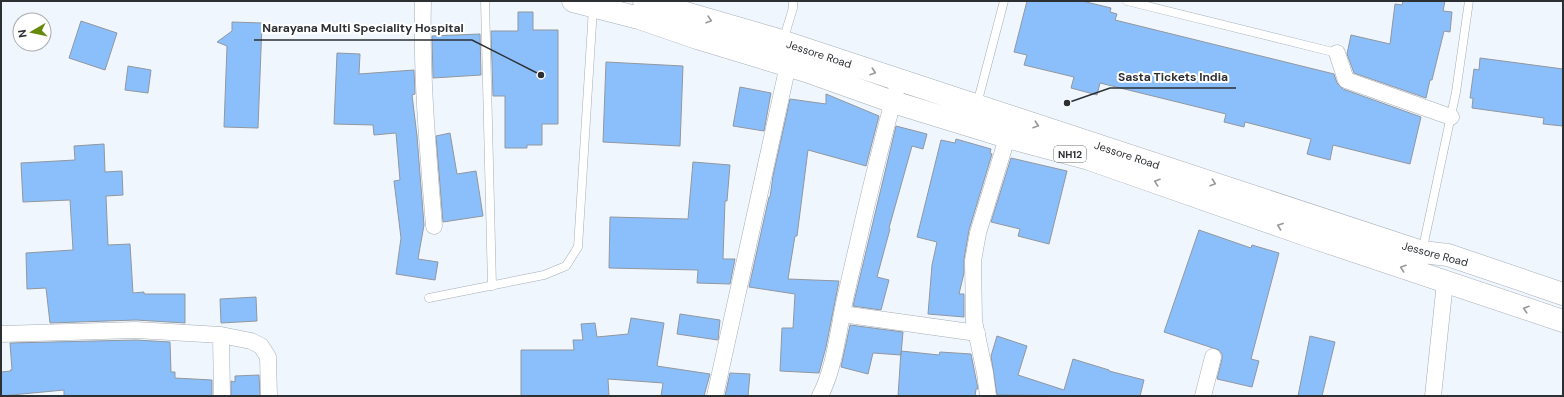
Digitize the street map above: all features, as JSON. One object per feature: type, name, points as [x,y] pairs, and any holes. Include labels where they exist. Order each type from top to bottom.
[{"type":"highway","name":"Jessore Road","points":[[644,1],[686,10],[977,105],[1010,127],[1422,252],[1448,255],[1563,294]]},
{"type":"highway","name":"NH12","points":[[586,3],[639,18],[697,38],[788,66],[892,102],[1010,127],[1089,159],[1445,282],[1563,321]]},
{"type":"street","points":[[423,1],[426,125],[434,226]]},
{"type":"street","points":[[1337,53],[1346,80],[1451,117]]},
{"type":"street","points":[[716,396],[788,66]]},
{"type":"street","points":[[820,396],[831,367],[892,102],[899,80]]},
{"type":"street","points":[[988,396],[985,373],[974,321],[974,262],[978,233],[1010,127]]},
{"type":"street","points":[[1433,396],[1445,282]]},
{"type":"street","points":[[842,314],[976,333]]},
{"type":"street","points":[[1,334],[136,330],[221,335],[250,341],[261,346],[268,357],[269,396]]},
{"type":"street","points":[[221,335],[222,396]]},
{"type":"street","points":[[1204,396],[1213,358]]},
{"type":"lane","points":[[485,1],[492,286]]},
{"type":"lane","points":[[783,42],[793,8],[793,1]]},
{"type":"lane","points":[[977,105],[1004,1]]},
{"type":"lane","points":[[1127,1],[1337,53]]},
{"type":"lane","points":[[1422,252],[1456,92],[1469,1]]},
{"type":"lane","points":[[429,298],[544,276],[566,266],[578,246],[586,3]]},
{"type":"building","points":[[1027,1],[1082,1],[1111,8],[1110,12],[1117,14],[1115,20],[1334,74],[1337,83],[1343,89],[1421,117],[1410,164],[1333,145],[1330,160],[1307,154],[1311,139],[1245,122],[1244,127],[1224,122],[1226,114],[1100,83],[1097,95],[1071,88],[1074,77],[1024,65],[1027,55],[1014,52]]},
{"type":"building","points":[[1403,1],[1445,1],[1443,11],[1452,12],[1450,32],[1444,31],[1426,98],[1354,73],[1347,54],[1351,35],[1390,44],[1395,4],[1402,5]]},
{"type":"building","points":[[518,12],[533,12],[533,30],[558,30],[558,124],[542,124],[542,145],[527,145],[527,148],[505,148],[505,96],[493,96],[491,31],[518,31]]},
{"type":"building","points":[[81,21],[117,33],[105,70],[69,58]]},
{"type":"building","points":[[232,22],[262,23],[258,128],[224,127],[227,46],[217,42],[232,31]]},
{"type":"building","points":[[480,34],[481,75],[433,78],[432,36]]},
{"type":"building","points":[[337,53],[360,54],[359,74],[414,70],[415,94],[412,95],[417,136],[424,225],[418,259],[438,262],[435,280],[396,274],[401,238],[394,181],[400,180],[396,133],[374,135],[373,125],[334,124]]},
{"type":"building","points":[[1480,58],[1563,69],[1563,126],[1543,124],[1544,118],[1472,108],[1473,98],[1470,98],[1474,69],[1479,70]]},
{"type":"building","points":[[606,62],[683,66],[680,146],[603,142]]},
{"type":"building","points":[[128,66],[151,70],[148,93],[125,90]]},
{"type":"building","points":[[740,87],[771,93],[764,131],[733,126]]},
{"type":"building","points":[[826,94],[879,116],[866,166],[808,150],[797,236],[795,236],[788,279],[839,281],[826,347],[819,373],[780,371],[782,328],[793,328],[795,294],[749,287],[770,197],[773,176],[790,99],[826,104]]},
{"type":"building","points":[[896,126],[927,134],[923,149],[912,146],[889,228],[890,229],[877,277],[889,280],[881,310],[853,306]]},
{"type":"building","points":[[450,133],[457,174],[476,171],[483,216],[443,222],[436,136]]},
{"type":"building","points":[[956,139],[991,149],[990,153],[992,154],[969,230],[964,259],[964,273],[959,294],[964,294],[964,317],[928,314],[932,265],[937,242],[917,237],[941,140],[955,143]]},
{"type":"building","points":[[104,144],[105,172],[122,171],[123,195],[106,196],[108,245],[130,244],[133,293],[144,292],[144,294],[185,294],[185,323],[136,320],[50,323],[46,288],[27,289],[26,253],[73,250],[70,200],[23,202],[21,163],[75,160],[74,146]]},
{"type":"building","points":[[1011,158],[1067,171],[1049,244],[1018,236],[1020,229],[991,222]]},
{"type":"building","points":[[693,162],[730,165],[727,201],[725,201],[723,259],[735,259],[730,284],[697,283],[698,270],[609,268],[610,217],[688,219]]},
{"type":"building","points":[[1199,230],[1251,248],[1252,245],[1279,253],[1251,359],[1259,361],[1252,387],[1217,379],[1222,359],[1222,354],[1219,350],[1164,332]]},
{"type":"building","points":[[256,297],[257,321],[221,323],[220,299]]},
{"type":"building","points":[[680,314],[720,320],[718,340],[677,334]]},
{"type":"building","points":[[631,318],[664,323],[657,366],[710,374],[704,396],[661,396],[663,383],[608,379],[609,396],[521,396],[521,350],[574,350],[573,340],[583,340],[581,324],[595,323],[597,337],[628,334]]},
{"type":"building","points":[[850,325],[903,332],[901,355],[873,353],[868,374],[841,367]]},
{"type":"building","points":[[997,336],[1027,346],[1018,375],[1064,390],[1073,359],[1109,371],[1144,380],[1140,396],[997,395],[991,356]]},
{"type":"building","points":[[1310,336],[1335,342],[1322,396],[1298,396]]},
{"type":"building","points":[[136,340],[170,342],[171,372],[175,372],[175,378],[212,380],[212,396],[64,396],[64,390],[1,396],[1,372],[12,370],[10,343]]},
{"type":"building","points":[[901,351],[939,355],[940,352],[971,354],[978,389],[976,389],[975,396],[898,396]]},
{"type":"building","points":[[730,373],[750,374],[748,396],[725,396]]},
{"type":"building","points":[[259,375],[260,396],[231,396],[231,381],[235,382],[235,376]]},
{"type":"place","name":"Narayana Multi Speciality Hospital","points":[[541,75]]},
{"type":"place","name":"Sasta Tickets India","points":[[1067,103]]}]
